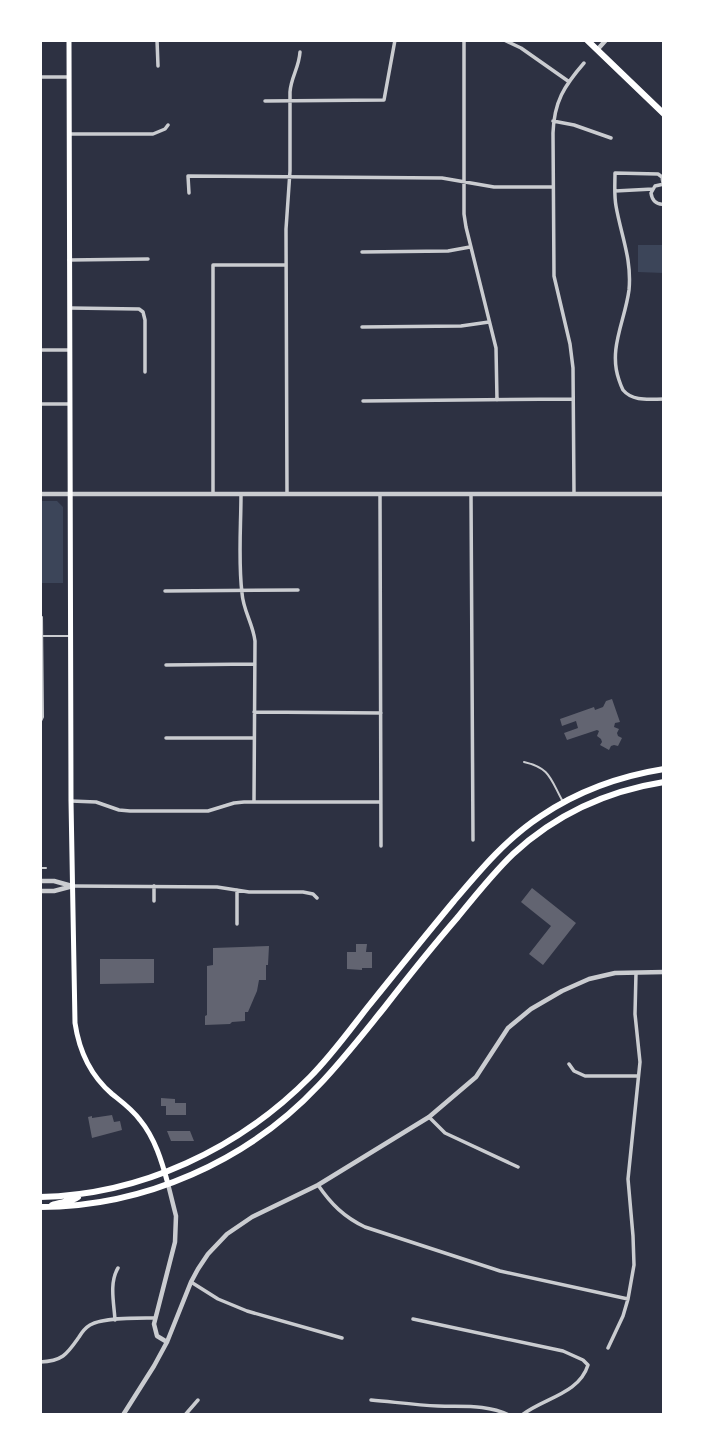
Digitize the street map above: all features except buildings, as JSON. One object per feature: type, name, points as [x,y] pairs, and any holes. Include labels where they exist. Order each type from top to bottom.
[{"type":"main road","points":[[69,40],[74,1015],[85,1058],[97,1078],[138,1116],[145,1126],[155,1144],[168,1184]]},
{"type":"main road","points":[[587,40],[663,113]]},
{"type":"main road","points":[[40,1197],[79,1195],[127,1185],[165,1172],[238,1135],[274,1110],[328,1056],[492,857],[529,824],[563,802],[613,780],[664,769]]},
{"type":"main road","points":[[44,1207],[118,1199],[168,1184],[214,1164],[247,1145],[308,1097],[336,1067],[486,883],[529,840],[569,813],[597,800],[624,790],[664,782]]},
{"type":"main road","points":[[44,1207],[73,1200],[79,1195]]},
{"type":"street","points":[[157,40],[158,66]]},
{"type":"street","points":[[265,101],[384,100],[395,40]]},
{"type":"street","points":[[464,40],[464,214],[497,358],[497,400]]},
{"type":"street","points":[[503,40],[521,48],[568,82]]},
{"type":"street","points":[[597,50],[606,40]]},
{"type":"street","points":[[287,494],[286,229],[290,178],[289,99],[290,85],[299,63],[300,52]]},
{"type":"street","points":[[573,494],[573,368],[554,276],[553,121],[559,98],[584,63]]},
{"type":"street","points":[[40,77],[69,76]]},
{"type":"street","points":[[553,121],[579,126],[611,138]]},
{"type":"street","points":[[69,134],[153,134],[168,125]]},
{"type":"street","points":[[615,191],[653,189],[663,184],[662,177],[658,174],[615,173],[615,191],[615,204],[626,245],[629,277],[616,345],[617,374],[622,389],[632,397],[664,399]]},
{"type":"street","points":[[189,193],[188,176],[442,178],[494,187],[553,187]]},
{"type":"street","points":[[653,189],[654,200],[664,204]]},
{"type":"street","points":[[362,252],[448,251],[471,247]]},
{"type":"street","points":[[69,260],[148,259]]},
{"type":"street","points":[[213,494],[213,265],[286,265]]},
{"type":"street","points":[[70,308],[139,309],[145,320],[145,372]]},
{"type":"street","points":[[362,327],[461,326],[489,321]]},
{"type":"street","points":[[40,350],[70,350]]},
{"type":"street","points":[[363,401],[573,399]]},
{"type":"street","points":[[40,404],[70,404]]},
{"type":"street","points":[[40,494],[664,494]]},
{"type":"street","points":[[241,494],[241,590],[254,633],[254,802]]},
{"type":"street","points":[[380,494],[381,846]]},
{"type":"street","points":[[471,494],[473,840]]},
{"type":"street","points":[[165,591],[298,590]]},
{"type":"street","points":[[166,664],[254,664]]},
{"type":"street","points":[[254,712],[381,713]]},
{"type":"street","points":[[166,738],[254,738]]},
{"type":"street","points":[[71,801],[96,802],[124,811],[208,811],[234,803],[254,802],[381,802]]},
{"type":"street","points":[[40,881],[73,886],[217,887],[303,892],[313,894],[317,898]]},
{"type":"street","points":[[40,891],[73,886]]},
{"type":"street","points":[[154,886],[154,901]]},
{"type":"street","points":[[237,890],[237,924]]},
{"type":"street","points":[[122,1415],[167,1342],[191,1282],[208,1254],[227,1234],[252,1217],[318,1185],[429,1117],[476,1077],[508,1028],[531,1009],[581,982],[615,973],[664,972]]},
{"type":"street","points":[[608,1348],[628,1299],[634,1265],[628,1164],[640,1048],[635,1014],[636,973]]},
{"type":"street","points":[[569,1064],[574,1071],[585,1076],[638,1076]]},
{"type":"street","points":[[429,1117],[445,1133],[518,1167]]},
{"type":"street","points":[[167,1342],[157,1336],[154,1329],[175,1242],[176,1216],[168,1184]]},
{"type":"street","points":[[318,1185],[339,1212],[365,1227],[500,1271],[628,1299]]},
{"type":"street","points":[[115,1320],[113,1282],[118,1268]]},
{"type":"street","points":[[191,1282],[247,1311],[342,1338]]},
{"type":"street","points":[[40,1362],[62,1357],[92,1323],[155,1318]]},
{"type":"street","points":[[413,1319],[563,1351],[588,1365],[583,1376],[571,1388],[522,1415]]},
{"type":"street","points":[[185,1415],[198,1400]]},
{"type":"street","points":[[372,1400],[477,1406],[509,1415]]},
{"type":"lane","points":[[40,723],[43,717],[42,617]]},
{"type":"lane","points":[[41,636],[70,636]]},
{"type":"lane","points":[[524,762],[544,769],[563,802]]},
{"type":"lane","points":[[40,868],[46,868]]},
{"type":"shaded area","points":[[638,245],[664,245],[664,273],[638,272]]},
{"type":"shaded area","points":[[40,501],[57,501],[63,507],[63,583],[40,583]]}]
